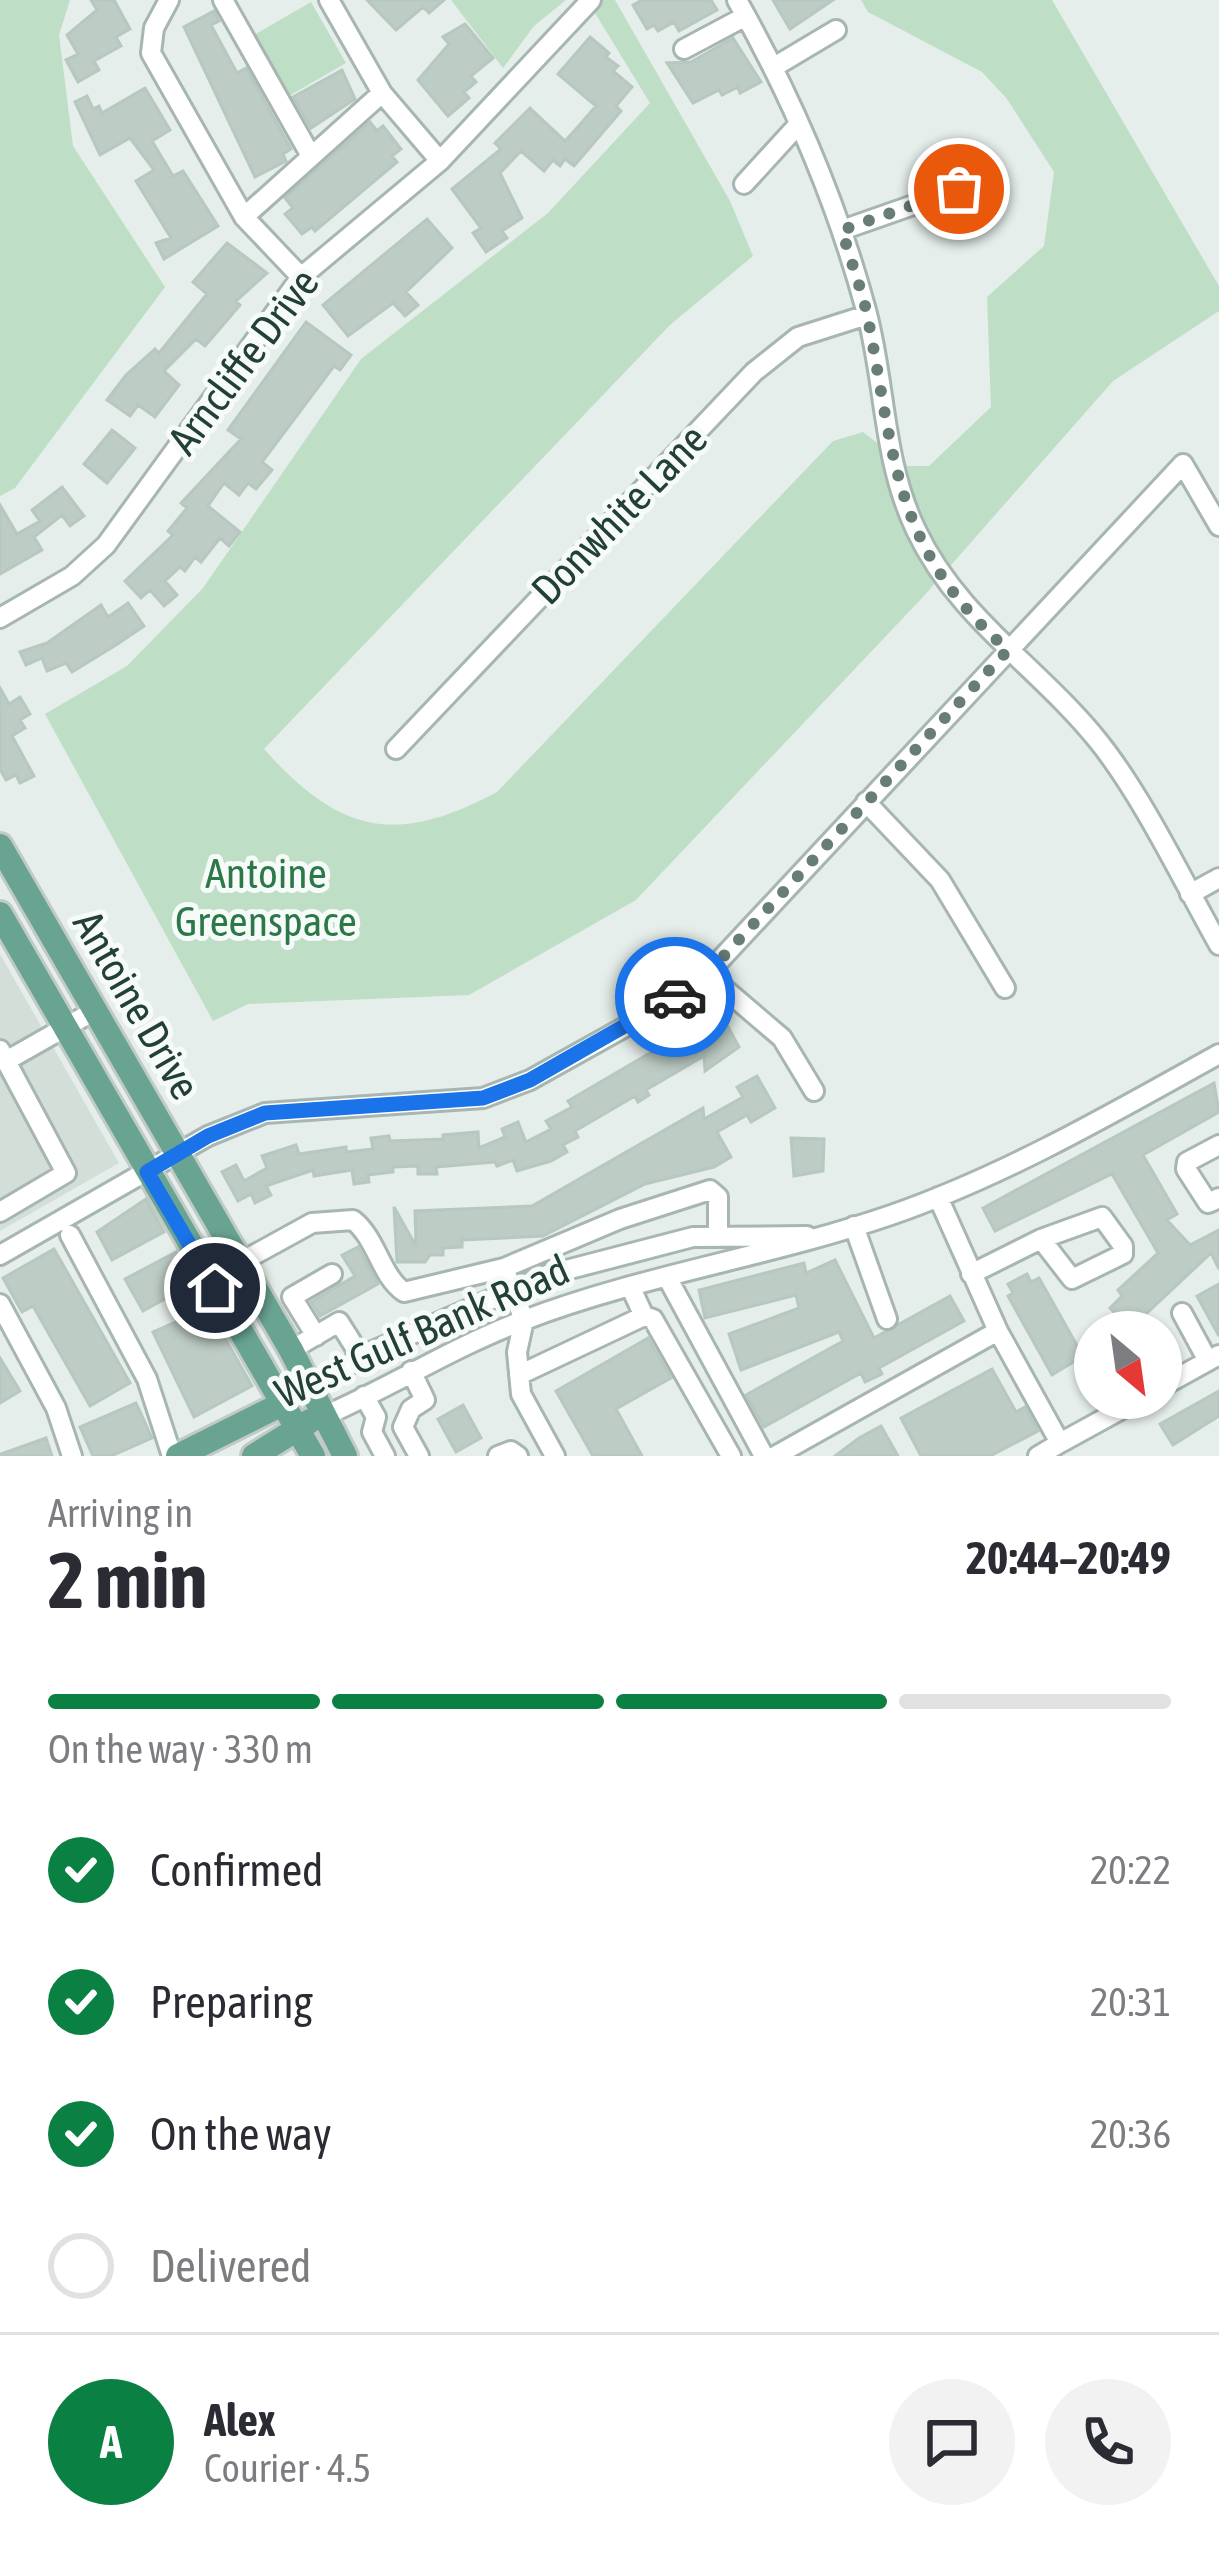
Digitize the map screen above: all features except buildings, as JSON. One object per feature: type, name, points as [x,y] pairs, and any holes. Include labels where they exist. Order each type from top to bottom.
[{"type":"main road","name":"Antoine Drive","points":[[0,845],[8,876],[179,1153],[347,1456]]},
{"type":"main road","name":"Antoine Drive","points":[[2,922],[313,1456]]},
{"type":"main road","name":"West Gulf Bank Road","points":[[175,1456],[284,1403]]},
{"type":"main road","name":"West Gulf Bank Road","points":[[254,1456],[297,1426],[324,1416]]},
{"type":"street","points":[[169,0],[154,28],[151,52],[244,217],[301,277]]},
{"type":"street","points":[[223,0],[311,156]]},
{"type":"street","points":[[329,0],[382,92],[440,161]]},
{"type":"street","name":"Arncliffe Drive","points":[[0,619],[72,576],[106,545],[301,277],[440,161],[591,0]]},
{"type":"street","points":[[684,49],[741,8],[774,67],[842,230],[867,315],[890,457],[905,507],[946,584],[1100,743],[1219,946]]},
{"type":"street","points":[[774,67],[836,30]]},
{"type":"street","points":[[244,217],[382,92]]},
{"type":"street","points":[[744,184],[797,126]]},
{"type":"street","points":[[842,230],[959,189]]},
{"type":"street","name":"Donwhite Lane","points":[[396,749],[754,372],[798,337],[867,315]]},
{"type":"street","points":[[0,1255],[179,1153],[265,1113],[483,1098],[609,1036],[707,974],[1184,464],[1219,526]]},
{"type":"street","points":[[866,802],[940,880],[1005,988]]},
{"type":"street","points":[[1190,894],[1219,878]]},
{"type":"street","points":[[707,974],[782,1038],[814,1091]]},
{"type":"street","points":[[0,1212],[66,1173],[3,1056],[94,1011]]},
{"type":"street","name":"West Gulf Bank Road","points":[[324,1416],[524,1320],[630,1286],[767,1255],[938,1197],[1091,1125],[1219,1054]]},
{"type":"street","points":[[1219,1145],[1187,1162],[1186,1168],[1203,1198],[1208,1202],[1219,1198]]},
{"type":"street","points":[[404,1292],[504,1268],[620,1220],[710,1190],[718,1197],[718,1237]]},
{"type":"street","points":[[938,1197],[998,1331],[1060,1443]]},
{"type":"street","points":[[242,1262],[312,1223],[353,1220],[364,1229],[393,1284],[404,1292],[419,1329]]},
{"type":"street","points":[[844,1229],[887,1319]]},
{"type":"street","name":"West Gulf Bank Road","points":[[284,1403],[419,1329],[512,1289],[633,1249],[718,1237],[844,1229]]},
{"type":"street","points":[[70,1235],[148,1379],[175,1456]]},
{"type":"street","points":[[971,1274],[1041,1239]]},
{"type":"street","points":[[504,1268],[524,1320],[517,1352],[521,1394],[555,1456]]},
{"type":"street","points":[[316,1336],[292,1297],[332,1274]]},
{"type":"street","points":[[667,1277],[764,1456]]},
{"type":"street","points":[[630,1286],[644,1316]]},
{"type":"street","points":[[0,1304],[56,1408],[72,1456]]},
{"type":"street","points":[[1182,1313],[1214,1358],[1182,1376]]},
{"type":"street","points":[[519,1375],[644,1316],[653,1319],[731,1456]]},
{"type":"street","points":[[291,1350],[339,1322],[361,1357]]},
{"type":"street","points":[[776,1456],[998,1331]]},
{"type":"street","points":[[411,1371],[425,1400],[411,1409],[403,1427],[418,1456]]},
{"type":"street","points":[[347,1456],[381,1448],[371,1432],[376,1417],[364,1396]]},
{"type":"street","points":[[1038,1456],[1104,1419]]},
{"type":"street","points":[[498,1456],[511,1451],[518,1456]]},
{"type":"shaded area","points":[[0,954],[119,1163],[0,1231]]},
{"type":"green space","points":[[0,0],[70,0],[59,35],[73,146],[165,287],[15,488],[0,496]]},
{"type":"green space","points":[[451,0],[566,0],[534,26],[503,68]]},
{"type":"green space","name":"Antoine Greenspace","points":[[587,0],[615,0],[730,201],[753,256],[670,325],[264,749],[318,799],[344,814],[399,825],[429,820],[497,792],[833,441],[863,432],[907,466],[929,466],[991,407],[987,297],[1044,246],[1054,172],[1007,99],[982,72],[868,12],[861,0],[1052,0],[1219,286],[1219,311],[1113,381],[922,598],[636,900],[469,995],[248,1004],[213,1021],[45,714],[127,666],[203,588],[361,359],[548,213],[650,103]]},
{"type":"green space","points":[[311,2],[346,63],[289,96],[254,35]]},
{"type":"way so far","points":[[675,997],[707,974],[1008,650],[979,625],[946,584],[905,507],[890,457],[867,315],[842,230],[959,189]]},
{"type":"route","points":[[215,1288],[147,1172],[208,1136],[265,1113],[483,1098],[530,1080],[675,997]]}]
